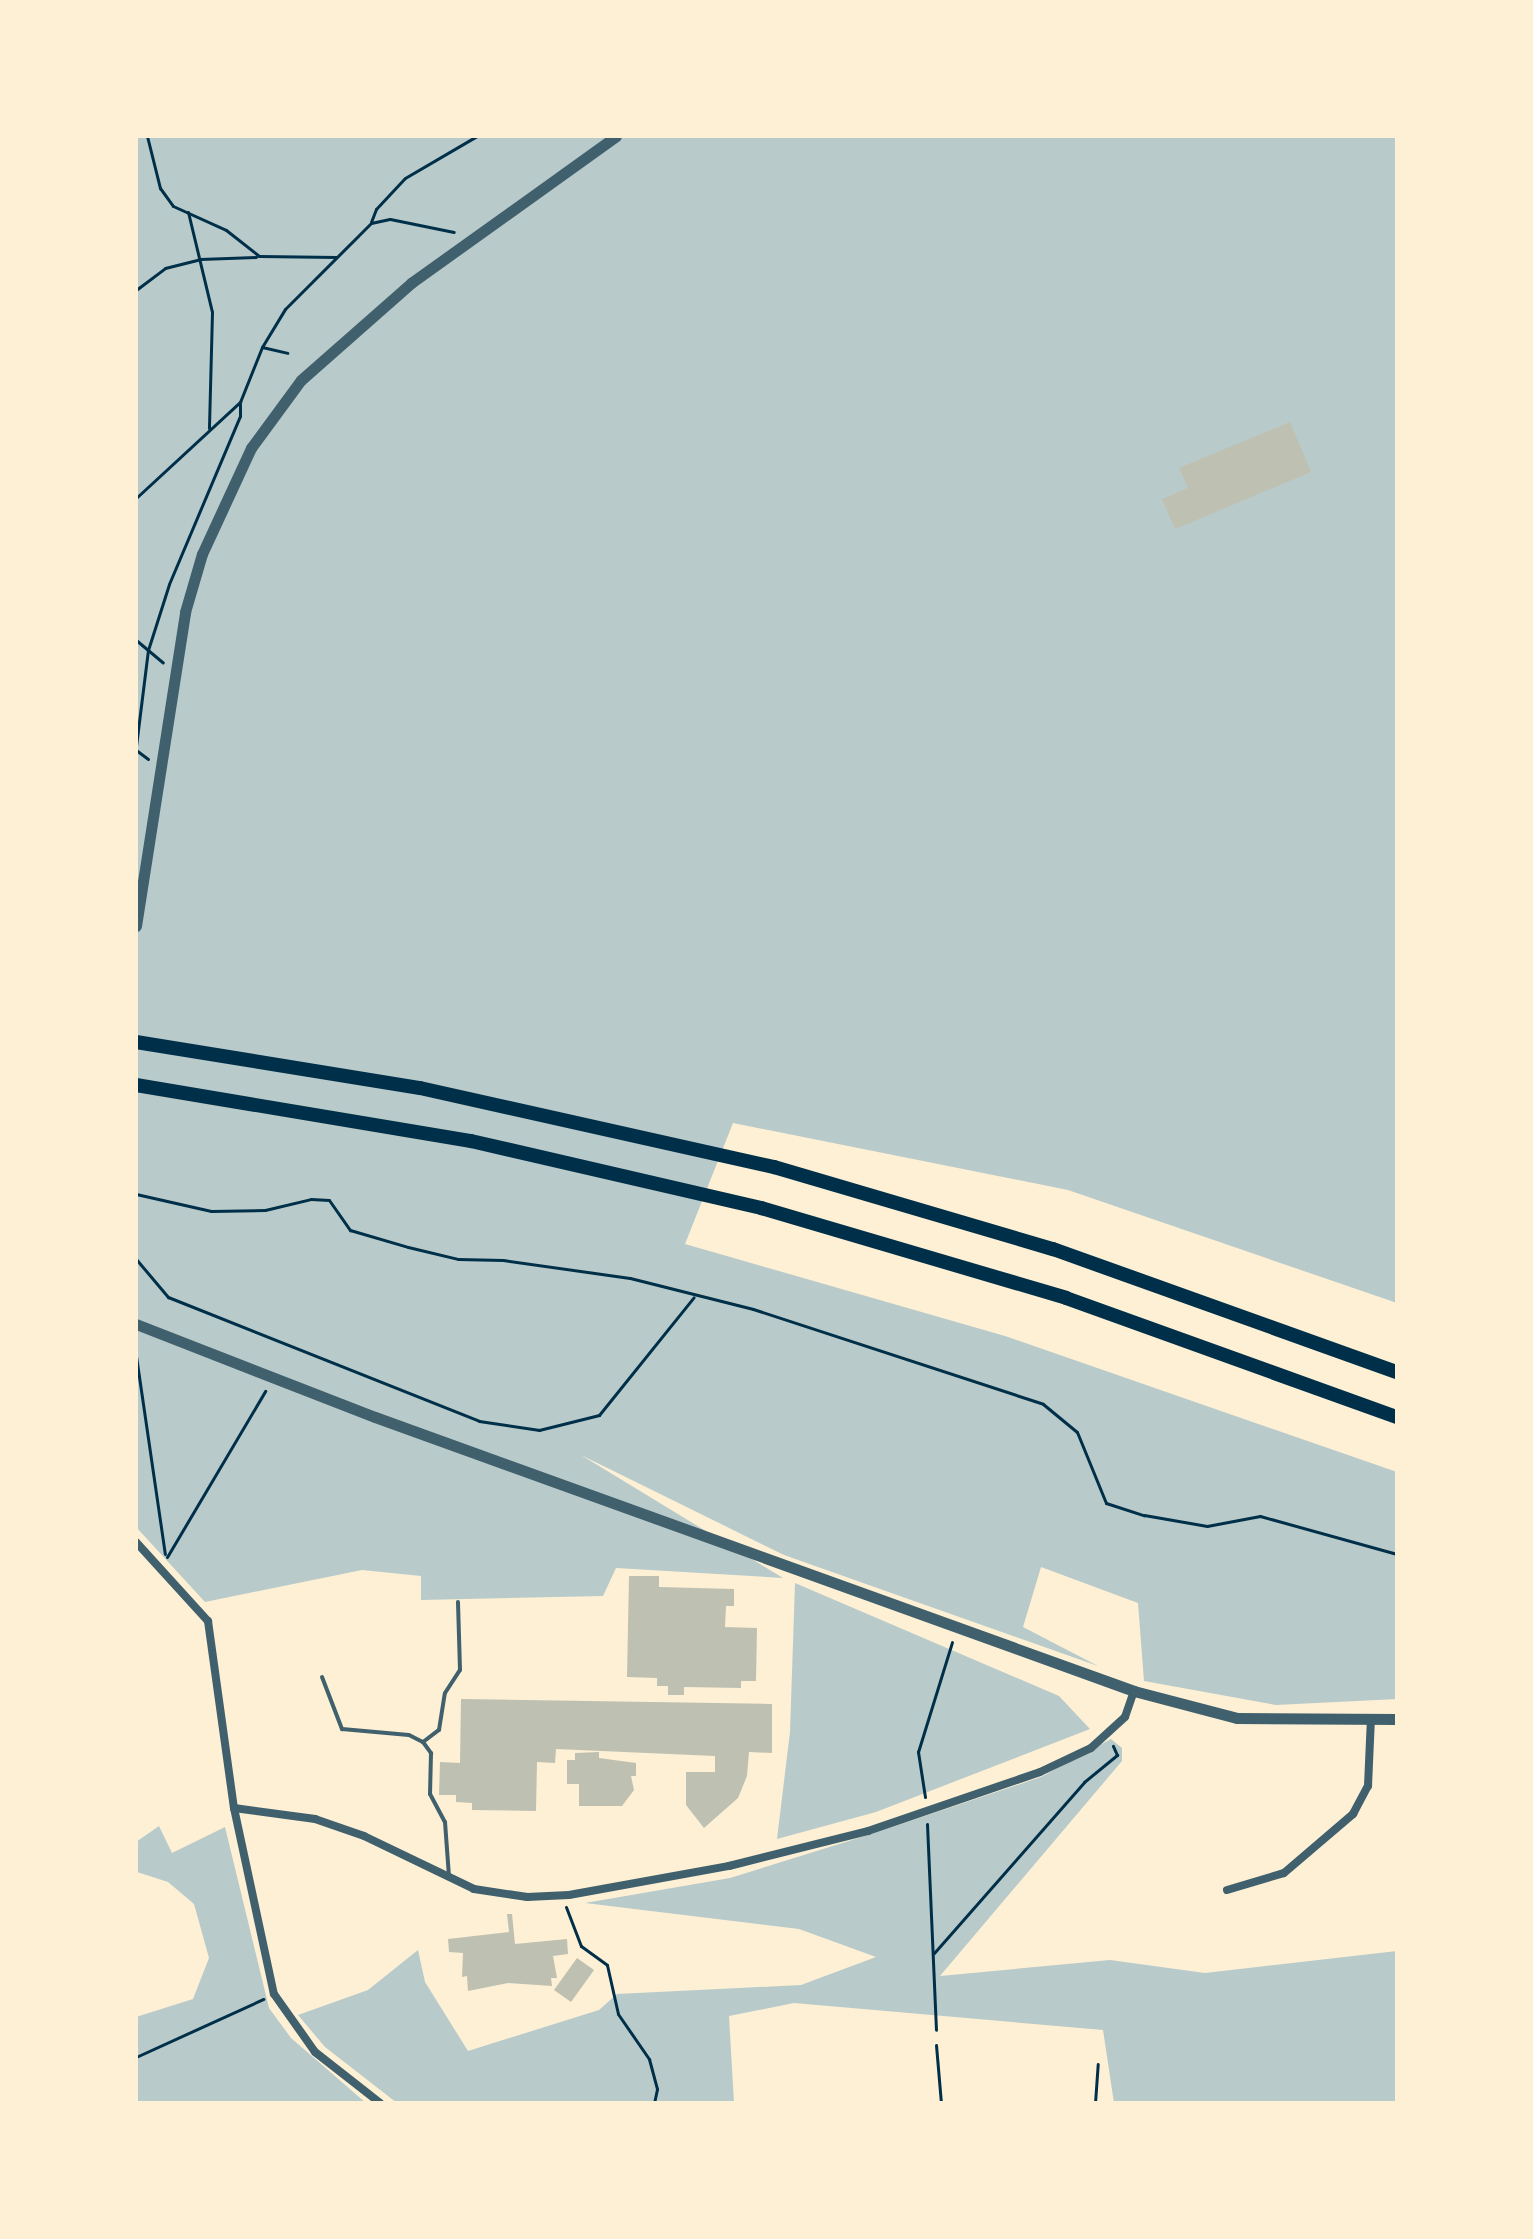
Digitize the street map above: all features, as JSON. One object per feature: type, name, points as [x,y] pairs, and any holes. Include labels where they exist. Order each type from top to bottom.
[{"type":"highway","points":[[136,1042],[420,1088],[774,1167],[1068,1254],[1397,1372]]},
{"type":"highway","points":[[136,1085],[471,1141],[761,1208],[1066,1298],[1397,1417]]},
{"type":"street","points":[[136,926],[172,670],[202,554],[251,448],[301,380],[411,283],[616,136]]},
{"type":"street","points":[[136,1324],[275,1375],[375,1417],[1134,1691],[1237,1718],[1397,1719]]},
{"type":"street","points":[[136,1542],[208,1621],[234,1808],[274,1994],[315,2052],[380,2103]]},
{"type":"street","points":[[234,1808],[315,1819],[364,1836],[449,1879],[527,1897],[564,1896],[729,1866],[868,1831],[1040,1772],[1091,1748],[1124,1718],[1134,1691]]},
{"type":"street","points":[[1227,1890],[1284,1873],[1356,1811],[1368,1786],[1371,1718]]},
{"type":"lane","points":[[423,1742],[439,1730],[445,1693],[460,1670],[458,1602]]},
{"type":"lane","points":[[322,1677],[342,1729],[409,1735],[423,1742],[431,1753],[430,1794],[450,1845],[449,1879]]},
{"type":"path","points":[[147,136],[160,188],[173,206],[226,230],[259,256]]},
{"type":"path","points":[[136,498],[240,402],[262,347],[285,309],[371,223],[376,209],[405,178],[477,136]]},
{"type":"path","points":[[188,212],[212,312],[209,428]]},
{"type":"path","points":[[371,223],[390,219],[445,232],[458,232]]},
{"type":"path","points":[[442,241],[445,232]]},
{"type":"path","points":[[136,290],[165,268],[200,259],[336,257]]},
{"type":"path","points":[[262,347],[287,353]]},
{"type":"path","points":[[136,640],[172,670]]},
{"type":"path","points":[[136,1194],[211,1211],[265,1210],[311,1199],[329,1200],[350,1230],[408,1247],[458,1259],[503,1260],[630,1278],[781,1318],[1043,1404],[1077,1432],[1106,1503],[1144,1515],[1207,1526],[1260,1516],[1397,1554]]},
{"type":"path","points":[[136,1259],[168,1297],[479,1421],[539,1430],[599,1415],[694,1297]]},
{"type":"path","points":[[136,1356],[165,1559],[275,1375]]},
{"type":"path","points":[[936,2030],[927,1810],[918,1752],[957,1627]]},
{"type":"path","points":[[934,1953],[1084,1782],[1117,1755],[1106,1733]]},
{"type":"path","points":[[564,1896],[574,1934],[607,1965],[618,2014],[649,2059],[657,2089],[654,2103]]},
{"type":"path","points":[[136,2057],[274,1994]]},
{"type":"path","points":[[936,2045],[941,2103]]},
{"type":"path","points":[[1095,2103],[1098,2064]]},
{"type":"shaded area","points":[[136,136],[1397,136],[1397,1303],[1068,1190],[733,1123],[685,1244],[1005,1336],[1397,1472],[1397,1699],[1276,1705],[1144,1681],[1138,1603],[1041,1567],[1023,1627],[1098,1666],[784,1555],[581,1455],[783,1578],[616,1568],[603,1596],[421,1600],[421,1576],[362,1570],[205,1602],[136,1527]]},
{"type":"shaded area","points":[[795,1583],[1059,1696],[1090,1729],[876,1812],[777,1839],[790,1732]]},
{"type":"shaded area","points":[[1111,1739],[1122,1748],[1122,1761],[940,1976],[1110,1960],[1205,1973],[1397,1951],[1397,2103],[1114,2103],[1103,2030],[794,2003],[729,2016],[734,2103],[397,2103],[325,2047],[298,2015],[368,1990],[418,1950],[425,1982],[468,2051],[599,2010],[617,1994],[801,1985],[876,1957],[799,1929],[585,1903],[730,1878],[868,1835],[1041,1777]]},
{"type":"shaded area","points":[[159,1826],[172,1853],[225,1827],[269,2008],[291,2038],[366,2103],[136,2103],[136,2017],[193,1999],[209,1958],[194,1904],[168,1882],[137,1872],[136,1842]]},
{"type":"building","points":[[1290,422],[1311,472],[1175,529],[1162,499],[1188,488],[1179,468]]},
{"type":"building","points":[[629,1576],[659,1576],[659,1587],[734,1589],[734,1606],[726,1606],[725,1627],[757,1628],[756,1681],[741,1681],[741,1688],[684,1687],[684,1695],[668,1695],[668,1686],[657,1686],[657,1678],[627,1677]]},
{"type":"building","points":[[461,1699],[772,1704],[772,1753],[749,1752],[747,1776],[738,1798],[704,1828],[686,1805],[686,1772],[715,1772],[715,1756],[556,1749],[555,1763],[537,1762],[536,1811],[472,1810],[472,1803],[456,1802],[456,1795],[439,1795],[440,1762],[460,1763]]},
{"type":"building","points":[[599,1752],[599,1758],[636,1763],[636,1776],[631,1776],[634,1790],[622,1806],[579,1806],[579,1784],[567,1784],[567,1760],[575,1760],[575,1753]]},
{"type":"building","points":[[507,1914],[512,1914],[515,1944],[567,1939],[568,1954],[553,1956],[557,1978],[551,1978],[552,1986],[508,1983],[468,1991],[467,1976],[462,1977],[463,1953],[449,1952],[448,1939],[509,1932]]},
{"type":"building","points":[[577,1958],[594,1970],[571,2002],[554,1990]]}]
